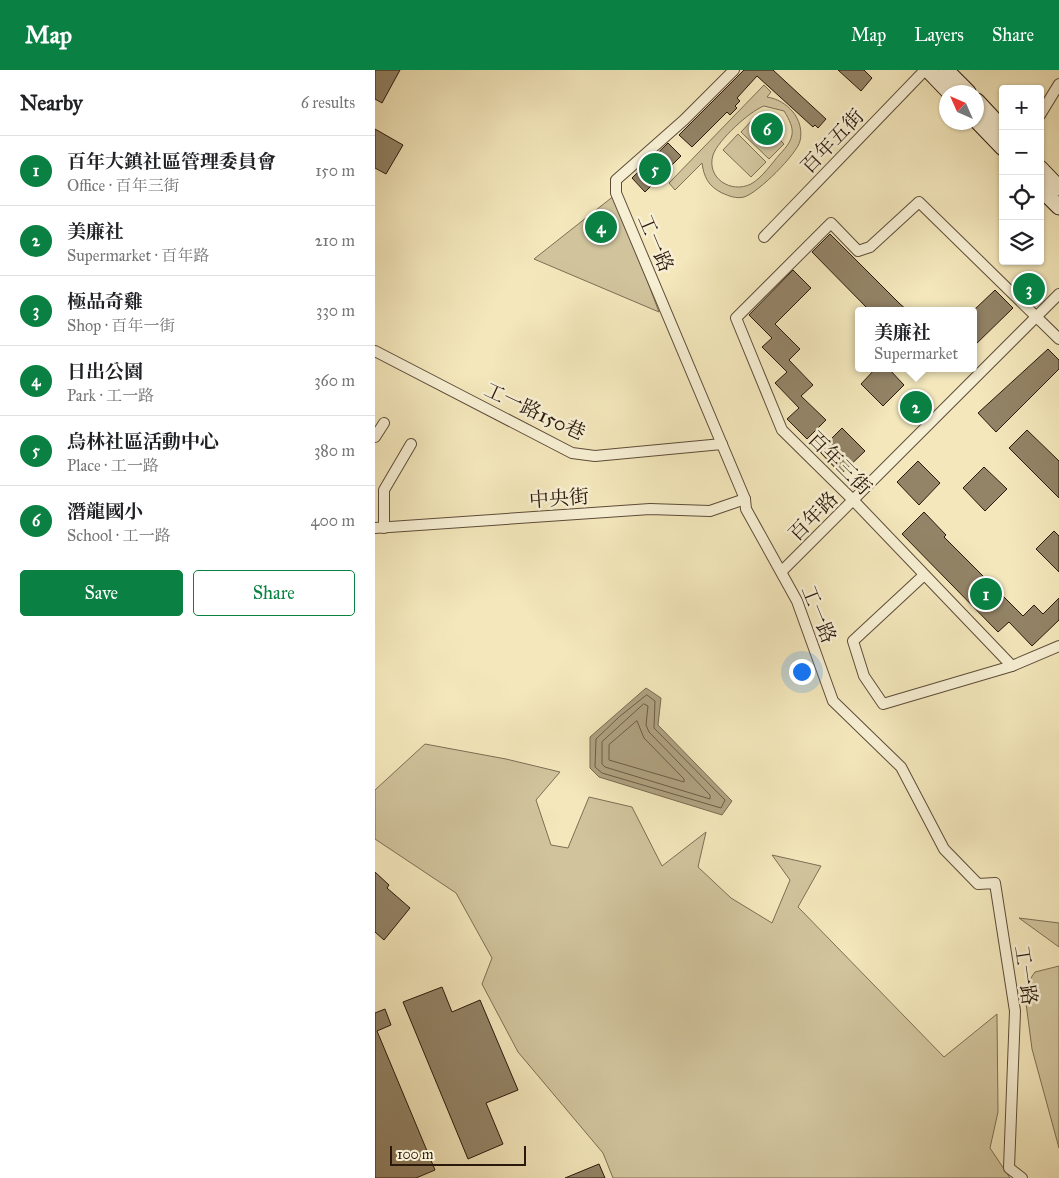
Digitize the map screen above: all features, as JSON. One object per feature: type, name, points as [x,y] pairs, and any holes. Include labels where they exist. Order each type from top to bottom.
[{"type":"main road","points":[[926,70],[942,85]]},
{"type":"main road","points":[[946,70],[961,85]]},
{"type":"main road","points":[[984,109],[999,125]]},
{"type":"main road","points":[[984,128],[999,144]]},
{"type":"main road","points":[[1044,172],[1059,188]]},
{"type":"main road","points":[[1044,192],[1059,207]]},
{"type":"street","name":"工一路","points":[[734,70],[684,120],[616,180],[616,193],[745,499],[746,509],[797,601],[833,701],[901,767],[944,848],[978,884],[995,883],[1015,1011],[1009,1168],[1022,1178]]},
{"type":"street","name":"百年五街","points":[[764,237],[926,70]]},
{"type":"street","points":[[1044,108],[1059,84]]},
{"type":"street","name":"百年三街","points":[[1013,666],[923,576],[853,500],[782,430],[736,318],[831,223],[858,251],[870,247],[919,202],[1036,316]]},
{"type":"street","name":"百年路","points":[[782,571],[1059,294]]},
{"type":"street","points":[[1036,316],[1059,339]]},
{"type":"street","name":"工一路150巷","points":[[375,350],[572,453],[595,456],[722,444]]},
{"type":"street","points":[[375,437],[384,423]]},
{"type":"street","points":[[380,528],[380,490],[411,444]]},
{"type":"street","name":"中央街","points":[[380,528],[650,509],[711,511],[745,499]]},
{"type":"street","points":[[923,576],[853,641],[864,676],[883,704],[1013,666],[1059,646]]},
{"type":"shaded area","points":[[764,85],[771,92],[767,97],[788,106],[797,118],[801,133],[797,147],[776,172],[750,194],[741,198],[727,195],[717,190],[707,181],[702,163],[675,190],[669,183]],"holes":[[[764,106],[784,111],[791,123],[791,138],[767,170],[751,184],[743,187],[736,187],[722,182],[713,171],[712,163],[713,155],[721,142],[735,127]]]},
{"type":"shaded area","points":[[756,116],[784,144],[769,159],[741,132]]},
{"type":"shaded area","points":[[738,134],[766,162],[751,177],[723,150]]},
{"type":"shaded area","points":[[615,195],[659,312],[534,259]]},
{"type":"shaded area","points":[[425,744],[506,759],[560,772],[536,800],[551,845],[568,848],[589,797],[632,807],[662,866],[706,832],[698,867],[731,898],[772,923],[790,880],[772,855],[821,866],[798,907],[944,1057],[997,1014],[998,1112],[990,1148],[1010,1178],[613,1178],[603,1153],[518,1052],[482,984],[492,958],[456,893],[375,839],[375,790]]},
{"type":"shaded area","points":[[1019,918],[1059,923],[1059,947]]},
{"type":"shaded area","points":[[1059,966],[1059,1148],[1032,1049],[1024,988],[1035,972]]},
{"type":"water","points":[[646,688],[661,698],[658,725],[732,801],[722,815],[599,777],[590,768],[590,737]]},
{"type":"building","points":[[375,70],[400,70],[382,103],[375,99]]},
{"type":"building","points":[[744,70],[773,70],[826,119],[818,128],[815,125],[813,127],[757,76],[737,98],[740,101],[735,106],[737,108],[730,115],[727,112],[692,147],[679,135]]},
{"type":"building","points":[[838,70],[864,70],[872,78],[861,91]]},
{"type":"building","points":[[375,129],[403,145],[386,174],[375,168]]},
{"type":"building","points":[[668,143],[681,156],[645,192],[632,178]]},
{"type":"building","points":[[830,234],[904,307],[866,307],[812,252]]},
{"type":"building","points":[[793,270],[811,288],[775,324],[800,349],[789,360],[813,385],[801,396],[826,420],[807,439],[787,419],[799,408],[775,383],[787,372],[762,347],[772,338],[749,315]]},
{"type":"building","points":[[995,290],[1013,308],[977,343],[977,307]]},
{"type":"building","points":[[1048,349],[1059,360],[1059,369],[996,432],[978,413]]},
{"type":"building","points":[[872,372],[892,372],[904,385],[883,406],[861,384]]},
{"type":"building","points":[[842,428],[865,451],[841,474],[819,451]]},
{"type":"building","points":[[1027,430],[1059,461],[1059,498],[1009,448]]},
{"type":"building","points":[[918,461],[940,483],[919,505],[897,482]]},
{"type":"building","points":[[984,467],[1007,489],[985,511],[963,488]]},
{"type":"building","points":[[924,512],[946,535],[944,537],[1023,616],[1034,605],[1043,614],[1059,598],[1059,620],[1032,646],[1009,622],[998,632],[902,534]]},
{"type":"building","points":[[1054,531],[1059,536],[1059,572],[1036,549]]},
{"type":"building","points":[[375,872],[389,885],[387,888],[410,908],[384,940],[375,932]]},
{"type":"building","points":[[442,987],[452,1012],[480,1000],[518,1090],[486,1103],[503,1144],[468,1159],[403,1002]]},
{"type":"building","points":[[385,1009],[391,1025],[377,1031],[435,1170],[416,1178],[375,1178],[375,1013]]},
{"type":"building","points":[[599,1164],[605,1178],[565,1178]]},
{"type":"place","name":"潛龍國小","points":[[767,129]]},
{"type":"place","name":"烏林社區活動中心","points":[[655,169]]},
{"type":"place","name":"日出公園","points":[[601,227]]},
{"type":"place","name":"極品奇雞","points":[[1029,289]]},
{"type":"place","name":"美廉社","points":[[916,407]]},
{"type":"place","name":"百年大鎮社區管理委員會","points":[[986,594]]}]
